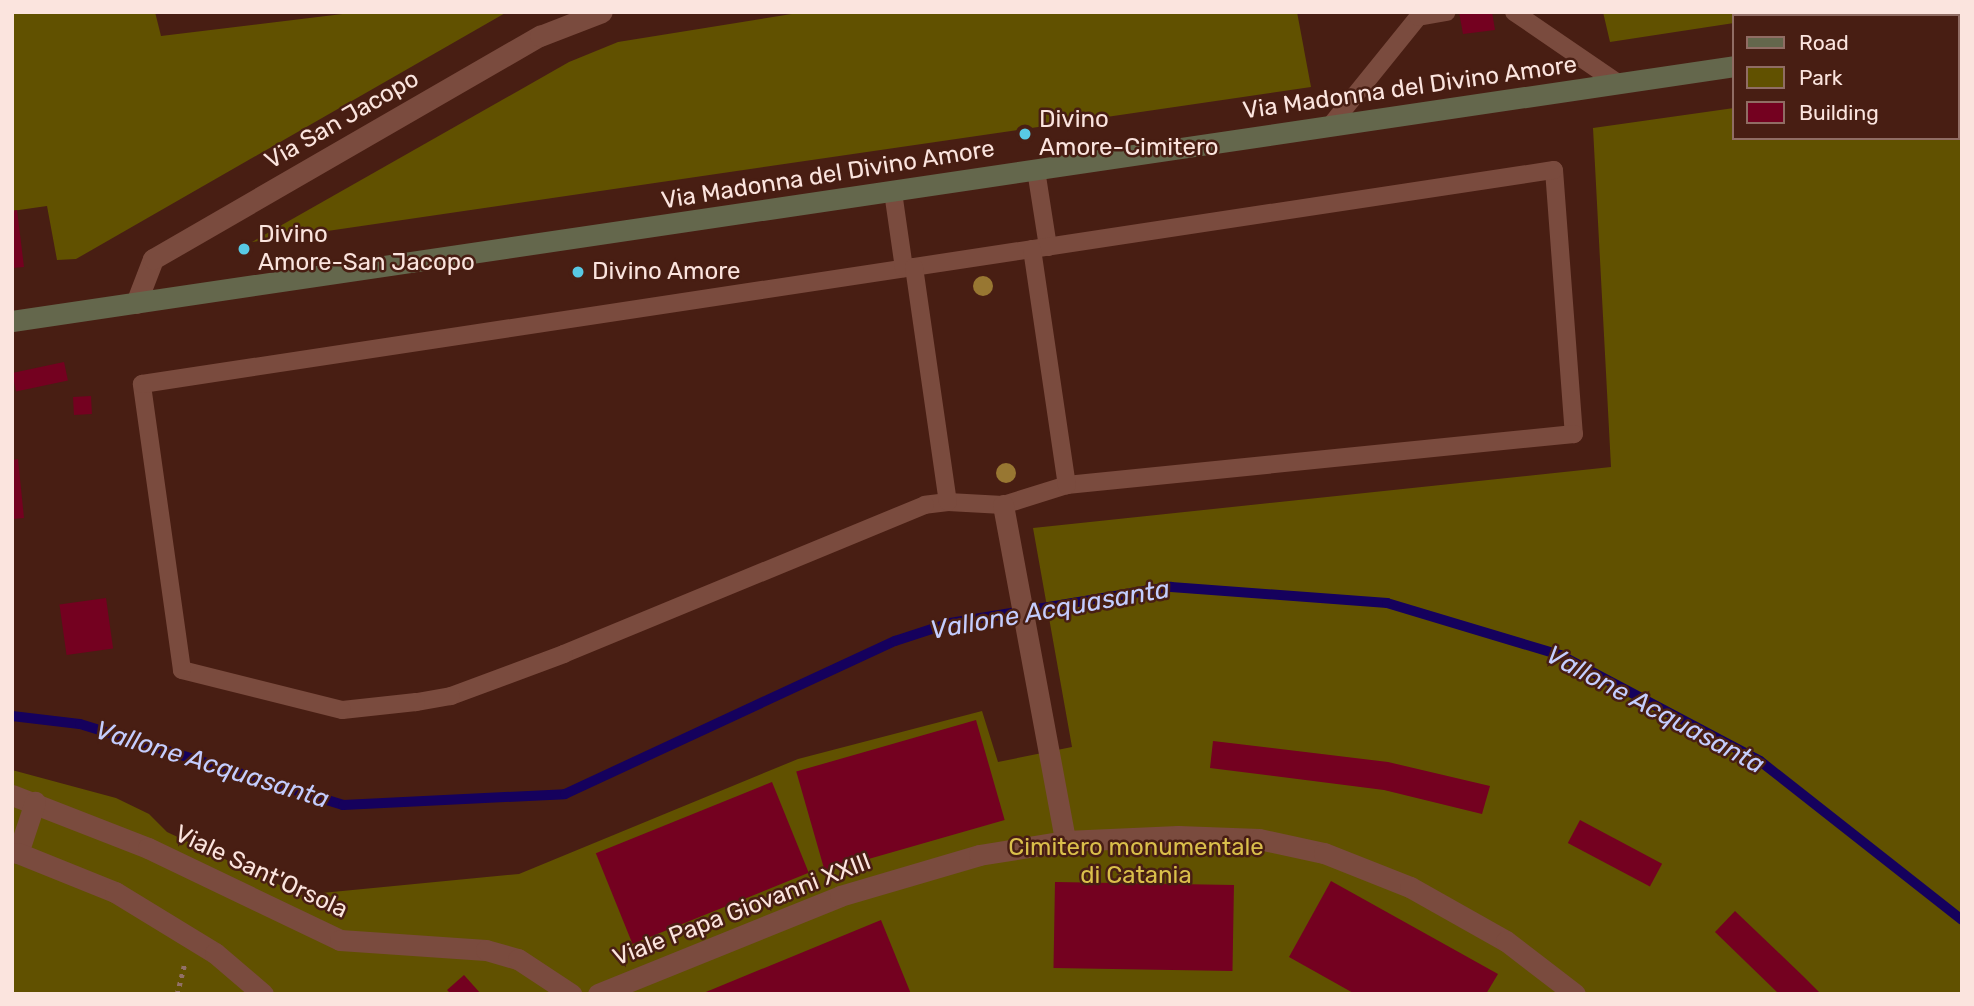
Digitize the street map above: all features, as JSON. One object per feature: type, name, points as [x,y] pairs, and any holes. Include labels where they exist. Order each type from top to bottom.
[{"type":"main road","name":"Via Madonna del Divino Amore","points":[[12,321],[1732,66]]},
{"type":"street","name":"Via San Jacopo","points":[[136,303],[153,259],[565,18],[602,12]]},
{"type":"street","points":[[1003,505],[1065,841]]},
{"type":"street","name":"Viale Sant'Orsola","points":[[12,795],[148,848],[340,940],[486,950],[518,959],[571,994]]},
{"type":"street","points":[[35,802],[15,852],[115,892],[215,953],[263,994]]},
{"type":"street","name":"Viale Papa Giovanni XXIII","points":[[598,994],[840,896],[979,855],[1065,841],[1178,836],[1259,839],[1324,853],[1434,900],[1506,941],[1575,994]]},
{"type":"lane","points":[[1331,125],[1418,17],[1447,12]]},
{"type":"lane","points":[[1514,12],[1619,84]]},
{"type":"lane","points":[[1036,170],[1040,248],[1067,485]]},
{"type":"lane","points":[[1554,170],[1574,434],[1067,485],[1003,505],[948,502],[925,505],[711,596],[451,696],[342,710],[182,670],[142,384],[1040,248],[1554,170]]},
{"type":"lane","points":[[893,192],[909,268],[948,502]]},
{"type":"green space","points":[[12,12],[155,12],[161,36],[359,12],[507,12],[76,259],[57,260],[47,206],[12,211]]},
{"type":"green space","points":[[804,12],[1297,12],[1311,87],[252,242],[569,62],[618,42]]},
{"type":"green space","points":[[1603,12],[1807,12],[1732,14],[1732,23],[1610,42]]},
{"type":"green space","name":"Cimitero monumentale di Catania","points":[[1962,75],[1962,994],[12,994],[12,770],[116,798],[149,814],[167,832],[301,895],[519,874],[798,759],[982,711],[998,762],[1072,747],[1033,528],[1611,467],[1593,128],[1732,108],[1732,140],[1960,140]]},
{"type":"building","points":[[1459,12],[1492,12],[1495,30],[1463,34]]},
{"type":"building","points":[[17,210],[24,267],[12,268],[12,211]]},
{"type":"building","points":[[64,362],[68,381],[16,392],[12,373]]},
{"type":"building","points":[[91,396],[92,414],[74,415],[73,397]]},
{"type":"building","points":[[18,459],[24,518],[12,519],[12,460]]},
{"type":"building","points":[[106,598],[113,649],[67,655],[59,605]]},
{"type":"building","points":[[976,720],[1005,820],[825,872],[796,772]]},
{"type":"building","points":[[1213,741],[1388,762],[1490,786],[1482,814],[1384,790],[1210,768]]},
{"type":"building","points":[[772,782],[809,873],[633,944],[596,853]]},
{"type":"building","points":[[1580,820],[1662,864],[1650,887],[1568,843]]},
{"type":"building","points":[[1331,881],[1498,974],[1486,994],[1355,994],[1289,957]]},
{"type":"building","points":[[1055,882],[1234,885],[1232,971],[1053,968]]},
{"type":"building","points":[[1735,911],[1821,994],[1779,994],[1715,932]]},
{"type":"building","points":[[881,920],[911,994],[701,994]]},
{"type":"building","points":[[464,975],[481,994],[451,994],[447,990]]},
{"type":"waterway","name":"Vallone Acquasanta","points":[[12,716],[80,724],[343,805],[565,794],[895,641],[950,623],[1171,587],[1387,603],[1560,655],[1760,761],[1962,920]]},
{"type":"place","name":"Divino Amore-Cimitero","points":[[1025,134]]},
{"type":"place","name":"Divino Amore-San Jacopo","points":[[244,249]]},
{"type":"place","name":"Divino Amore","points":[[578,272]]}]
